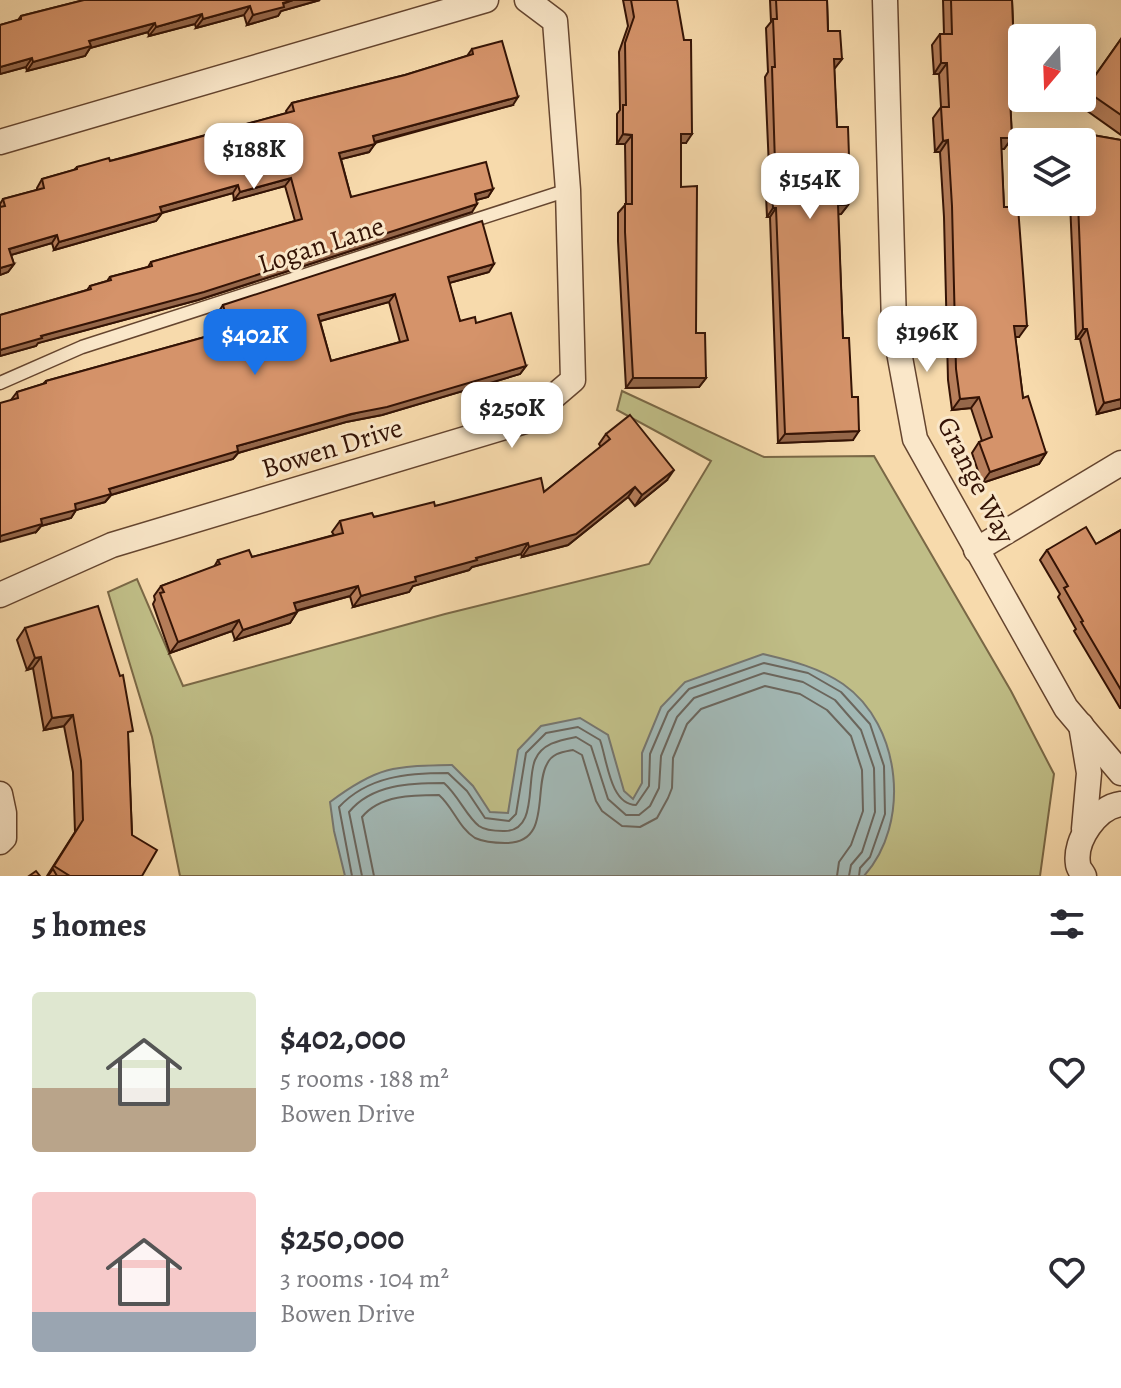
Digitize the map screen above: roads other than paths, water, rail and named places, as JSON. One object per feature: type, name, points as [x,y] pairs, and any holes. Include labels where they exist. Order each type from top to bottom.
[{"type":"street","points":[[0,142],[486,0]]},
{"type":"street","name":"Bowen Drive","points":[[0,595],[112,545],[525,421],[573,380],[568,190],[555,21],[527,0]]},
{"type":"street","name":"Grange Way","points":[[885,0],[894,325],[915,439],[1066,708],[1121,773]]},
{"type":"street","points":[[976,550],[1121,463]]},
{"type":"street","name":"Grange Way","points":[[1080,723],[1089,773],[1078,864],[1084,876]]},
{"type":"street","points":[[0,794],[4,838],[0,842]]},
{"type":"street","points":[[1084,829],[1111,805],[1121,804]]},
{"type":"lane","name":"Logan Lane","points":[[0,383],[82,347],[568,190]]},
{"type":"water","points":[[763,654],[804,665],[834,678],[863,702],[878,724],[888,749],[894,803],[889,830],[879,855],[864,876],[345,876],[330,802],[361,781],[387,770],[452,765],[473,786],[490,812],[508,813],[518,750],[541,726],[580,718],[608,735],[624,791],[633,799],[642,783],[642,753],[661,707],[685,682]]}]
